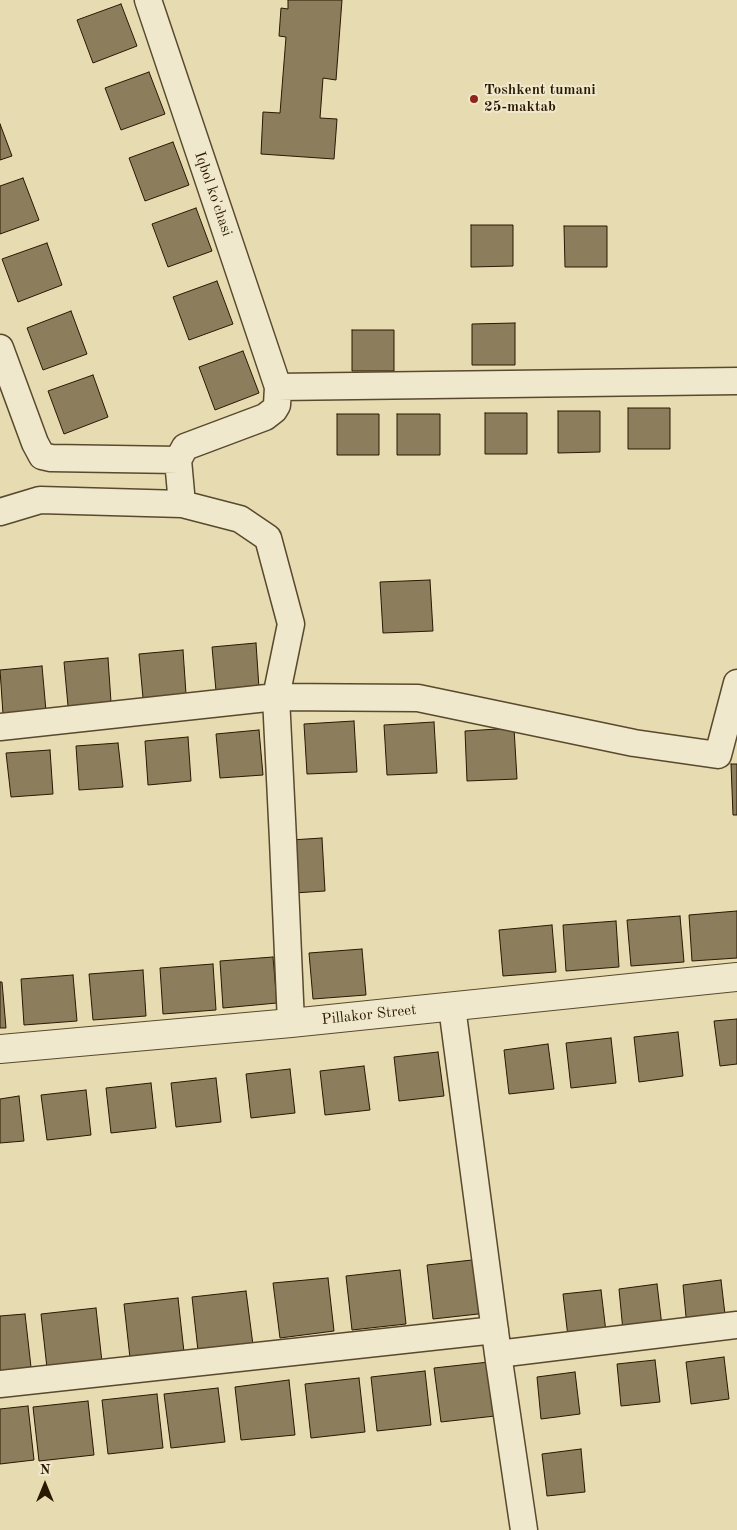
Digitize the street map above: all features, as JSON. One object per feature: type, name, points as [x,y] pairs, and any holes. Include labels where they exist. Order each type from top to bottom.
[{"type":"street","name":"Iqbol ko'chasi","points":[[148,0],[278,387]]},
{"type":"street","points":[[0,348],[35,444],[42,456],[51,458],[178,460]]},
{"type":"street","points":[[182,504],[178,460],[185,447],[265,416],[274,410],[277,405],[278,387],[737,381]]},
{"type":"street","points":[[0,512],[40,500],[182,504],[240,519],[268,538],[290,624],[276,696],[284,840],[290,1023]]},
{"type":"street","points":[[0,727],[276,696],[418,698],[634,743],[718,756],[737,683]]},
{"type":"street","name":"Pillakor Street","points":[[0,1049],[290,1023],[737,977]]},
{"type":"street","points":[[452,1007],[524,1530]]},
{"type":"street","points":[[0,1384],[497,1342],[737,1324]]},
{"type":"building","points":[[288,0],[342,0],[336,80],[323,78],[320,118],[337,119],[334,159],[261,154],[263,112],[280,113],[286,37],[279,36],[281,8],[288,9]]},
{"type":"building","points":[[121,4],[137,46],[93,63],[77,20]]},
{"type":"building","points":[[149,72],[165,114],[121,130],[105,88]]},
{"type":"building","points":[[0,124],[12,156],[0,160]]},
{"type":"building","points":[[173,142],[189,185],[145,201],[129,158]]},
{"type":"building","points":[[23,178],[39,220],[0,234],[0,186]]},
{"type":"building","points":[[196,208],[212,251],[168,267],[152,224]]},
{"type":"building","points":[[471,225],[513,225],[513,266],[471,267]]},
{"type":"building","points":[[564,226],[607,226],[607,267],[565,267]]},
{"type":"building","points":[[47,243],[62,285],[18,302],[2,259]]},
{"type":"building","points":[[217,281],[233,324],[189,340],[173,297]]},
{"type":"building","points":[[71,311],[87,354],[43,370],[27,328]]},
{"type":"building","points":[[515,323],[515,365],[472,365],[472,324]]},
{"type":"building","points":[[352,330],[394,330],[394,371],[352,371]]},
{"type":"building","points":[[243,351],[259,393],[215,410],[199,367]]},
{"type":"building","points":[[93,375],[108,417],[64,434],[48,391]]},
{"type":"building","points":[[628,408],[670,408],[670,449],[628,449]]},
{"type":"building","points":[[558,411],[600,411],[600,452],[558,453]]},
{"type":"building","points":[[485,413],[527,413],[527,454],[485,454]]},
{"type":"building","points":[[337,414],[379,414],[379,455],[337,455]]},
{"type":"building","points":[[397,414],[440,414],[440,455],[397,455]]},
{"type":"building","points":[[430,580],[433,631],[383,633],[380,582]]},
{"type":"building","points":[[256,643],[259,688],[216,691],[212,647]]},
{"type":"building","points":[[183,650],[186,694],[143,698],[139,654]]},
{"type":"building","points":[[108,658],[111,702],[68,706],[64,662]]},
{"type":"building","points":[[42,666],[46,711],[3,714],[0,670]]},
{"type":"building","points":[[354,721],[357,772],[307,774],[304,724]]},
{"type":"building","points":[[434,722],[437,773],[387,775],[384,725]]},
{"type":"building","points":[[514,728],[517,779],[467,781],[465,731]]},
{"type":"building","points":[[259,730],[263,775],[220,778],[216,734]]},
{"type":"building","points":[[188,737],[191,781],[148,785],[145,741]]},
{"type":"building","points":[[118,743],[123,787],[79,790],[76,746]]},
{"type":"building","points":[[50,750],[53,794],[11,797],[6,753]]},
{"type":"building","points":[[731,764],[737,764],[737,815],[733,815]]},
{"type":"building","points":[[322,838],[325,891],[294,893],[291,840]]},
{"type":"building","points":[[737,911],[737,958],[692,961],[689,915]]},
{"type":"building","points":[[680,916],[684,962],[631,966],[627,920]]},
{"type":"building","points":[[616,921],[619,967],[566,971],[563,925]]},
{"type":"building","points":[[552,925],[556,972],[503,976],[499,930]]},
{"type":"building","points":[[362,949],[366,995],[313,999],[309,953]]},
{"type":"building","points":[[273,957],[277,1003],[223,1008],[220,961]]},
{"type":"building","points":[[213,964],[216,1010],[163,1014],[160,968]]},
{"type":"building","points":[[143,970],[146,1016],[93,1020],[89,974]]},
{"type":"building","points":[[73,975],[77,1021],[24,1025],[21,979]]},
{"type":"building","points":[[0,982],[2,982],[6,1028],[0,1028]]},
{"type":"building","points":[[737,1019],[737,1064],[720,1066],[714,1021]]},
{"type":"building","points":[[678,1032],[683,1076],[639,1082],[634,1037]]},
{"type":"building","points":[[611,1038],[616,1083],[571,1088],[566,1043]]},
{"type":"building","points":[[548,1044],[554,1089],[509,1094],[504,1050]]},
{"type":"building","points":[[438,1052],[444,1096],[399,1101],[394,1057]]},
{"type":"building","points":[[364,1066],[370,1110],[325,1115],[320,1071]]},
{"type":"building","points":[[290,1069],[295,1113],[251,1118],[246,1074]]},
{"type":"building","points":[[216,1078],[221,1122],[176,1127],[171,1083]]},
{"type":"building","points":[[151,1083],[156,1128],[111,1133],[106,1088]]},
{"type":"building","points":[[86,1090],[91,1135],[47,1140],[41,1095]]},
{"type":"building","points":[[19,1096],[24,1141],[0,1143],[0,1099]]},
{"type":"building","points":[[481,1259],[487,1313],[433,1319],[427,1265]]},
{"type":"building","points":[[400,1270],[406,1324],[352,1330],[346,1276]]},
{"type":"building","points":[[328,1278],[334,1331],[280,1338],[273,1283]]},
{"type":"building","points":[[721,1280],[726,1323],[687,1327],[683,1285]]},
{"type":"building","points":[[657,1284],[662,1326],[623,1331],[619,1289]]},
{"type":"building","points":[[601,1290],[606,1332],[568,1337],[563,1294]]},
{"type":"building","points":[[246,1291],[253,1345],[198,1351],[192,1297]]},
{"type":"building","points":[[178,1298],[184,1352],[130,1358],[124,1304]]},
{"type":"building","points":[[96,1308],[102,1362],[47,1368],[41,1314]]},
{"type":"building","points":[[25,1314],[31,1367],[0,1371],[0,1316]]},
{"type":"building","points":[[724,1357],[729,1399],[691,1404],[686,1362]]},
{"type":"building","points":[[655,1360],[660,1402],[621,1406],[617,1364]]},
{"type":"building","points":[[489,1362],[495,1416],[441,1422],[434,1368]]},
{"type":"building","points":[[425,1371],[431,1425],[377,1431],[371,1377]]},
{"type":"building","points":[[575,1372],[580,1414],[541,1419],[537,1377]]},
{"type":"building","points":[[359,1378],[365,1432],[311,1438],[305,1384]]},
{"type":"building","points":[[289,1380],[295,1435],[241,1440],[235,1387]]},
{"type":"building","points":[[218,1388],[225,1442],[171,1448],[164,1394]]},
{"type":"building","points":[[157,1394],[163,1448],[108,1454],[102,1400]]},
{"type":"building","points":[[88,1401],[94,1455],[39,1461],[33,1407]]},
{"type":"building","points":[[28,1406],[34,1460],[0,1464],[0,1409]]},
{"type":"building","points":[[581,1449],[585,1492],[547,1496],[542,1454]]},
{"type":"place","name":"Toshkent tumani 25-maktab","points":[[474,99]]}]
